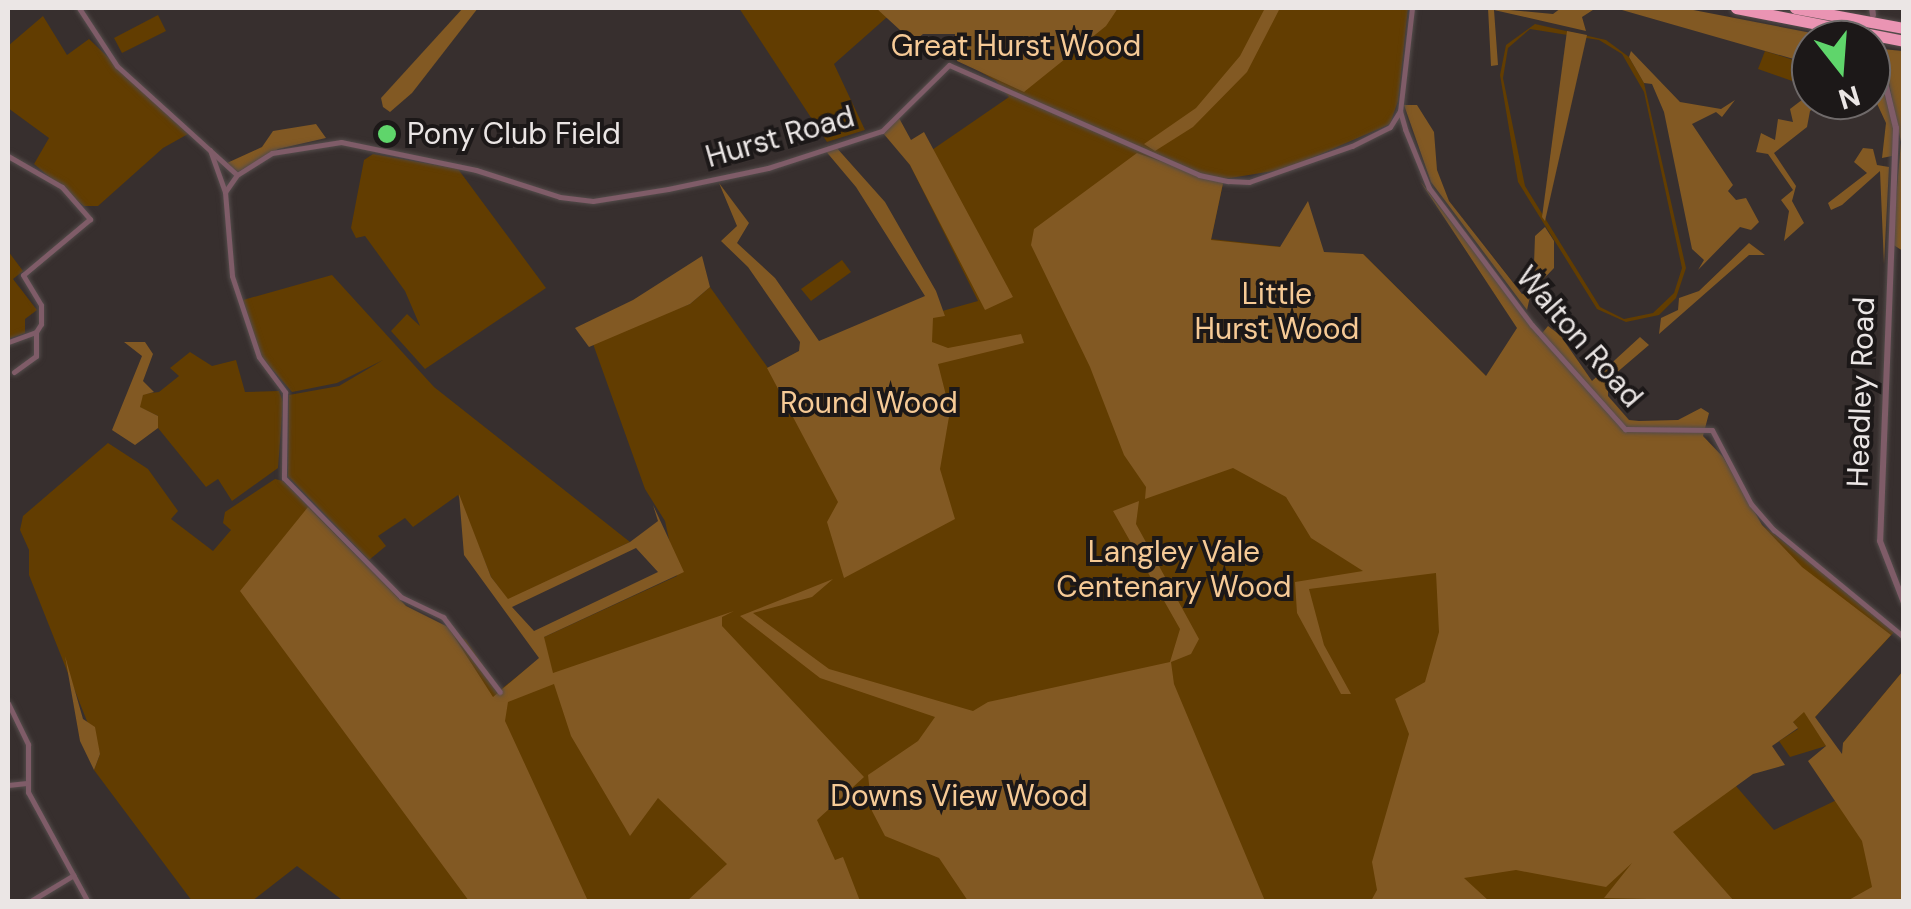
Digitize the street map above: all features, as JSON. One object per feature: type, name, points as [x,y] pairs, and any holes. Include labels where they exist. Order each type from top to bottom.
[{"type":"highway","points":[[1736,8],[1904,41]]},
{"type":"highway","points":[[1795,8],[1904,28]]},
{"type":"street","points":[[79,8],[117,66],[234,173]]},
{"type":"street","points":[[1404,128],[1390,126],[1400,112],[1412,8]]},
{"type":"street","name":"Hurst Road","points":[[234,173],[272,154],[341,142],[476,170],[560,198],[620,198],[768,168],[882,131],[948,65],[1199,175],[1228,181],[1291,169],[1390,126]]},
{"type":"street","name":"Headley Road","points":[[1891,108],[1896,128],[1880,540],[1904,603]]},
{"type":"street","name":"Walton Road","points":[[1400,112],[1428,188],[1598,402],[1625,429],[1712,430],[1751,504],[1774,530],[1904,637]]},
{"type":"street","points":[[210,150],[225,192],[232,276],[259,358],[285,392],[284,478],[402,597],[444,617],[500,692]]},
{"type":"street","points":[[8,156],[62,186],[90,219],[23,275],[41,304],[36,356],[14,372]]},
{"type":"street","points":[[222,181],[234,173]]},
{"type":"street","points":[[225,192],[234,173]]},
{"type":"street","points":[[8,342],[36,332]]},
{"type":"street","points":[[8,703],[28,744],[27,784],[88,902]]},
{"type":"street","points":[[8,785],[27,784]]},
{"type":"street","points":[[29,902],[74,875]]},
{"type":"green space","points":[[463,8],[478,8],[412,93],[390,112],[383,107],[381,98]]},
{"type":"green space","name":"Langley Vale Centenary Wood","points":[[739,8],[1408,8],[1398,101],[1390,124],[1286,169],[1224,179],[1211,239],[1292,248],[1346,272],[1363,254],[1486,376],[1625,448],[1723,457],[1762,525],[1896,630],[1815,717],[1826,746],[1790,757],[1779,741],[1798,729],[1793,722],[1729,778],[1774,830],[1866,786],[1843,743],[1903,671],[1903,901],[345,902],[297,866],[252,901],[192,901],[94,770],[100,754],[29,575],[29,550],[20,530],[23,516],[108,443],[148,469],[178,511],[171,519],[213,551],[231,530],[223,523],[225,512],[275,479],[283,481],[406,606],[466,640],[500,690],[539,659],[544,637],[677,576],[665,521],[645,489],[592,341],[690,304],[710,287],[768,368],[799,351],[978,301],[910,165],[1009,97],[996,81],[954,56],[977,37],[973,31],[886,18],[834,64],[865,130],[827,142]]},
{"type":"green space","name":"Great Hurst Wood","points":[[876,8],[1118,8],[1106,26],[1024,92],[957,61],[955,34],[923,34],[913,42]]},
{"type":"green space","name":"Great Hurst Wood","points":[[1265,8],[1280,8],[1247,72],[1193,127],[1155,151],[1144,144],[1196,108],[1240,56]]},
{"type":"green space","points":[[1488,8],[1553,14],[1561,8],[1596,8],[1582,17],[1586,31],[1494,10],[1498,65],[1491,66]]},
{"type":"green space","points":[[1615,8],[1683,8],[1791,29],[1791,58]]},
{"type":"green space","points":[[158,15],[166,31],[122,53],[114,38]]},
{"type":"green space","points":[[43,16],[67,55],[89,39],[188,134],[163,148],[98,206],[84,206],[34,164],[49,138],[8,108],[8,46]]},
{"type":"green space","points":[[1535,24],[1606,40],[1629,57],[1644,83],[1686,268],[1676,298],[1659,315],[1626,322],[1597,309],[1518,182],[1500,75],[1506,45]],"holes":[[[1530,29],[1599,40],[1622,54],[1644,92],[1682,268],[1674,293],[1653,313],[1624,319],[1600,307],[1525,186],[1503,78],[1508,48]]]},
{"type":"green space","points":[[1567,31],[1587,35],[1545,221],[1542,217]]},
{"type":"green space","points":[[1891,50],[1903,51],[1903,251],[1892,244],[1901,142],[1891,93]]},
{"type":"green space","points":[[1631,51],[1680,102],[1721,109],[1735,100],[1722,117],[1716,112],[1692,124],[1733,185],[1728,191],[1736,200],[1746,198],[1759,222],[1751,230],[1740,227],[1698,270],[1704,260],[1692,249],[1664,112],[1652,84],[1644,83],[1629,57]]},
{"type":"green space","points":[[1765,51],[1791,59],[1791,81],[1758,69]]},
{"type":"green space","points":[[1404,105],[1417,105],[1434,132],[1437,170],[1449,201],[1522,294],[1531,292],[1527,310],[1431,182]]},
{"type":"green space","points":[[899,118],[911,140],[924,132],[1013,297],[985,310],[910,165],[883,133]]},
{"type":"green space","points":[[1891,118],[1892,156],[1882,158],[1885,120]]},
{"type":"green space","points":[[1778,119],[1808,120],[1807,127],[1774,153],[1796,186],[1792,201],[1804,223],[1784,241],[1789,211],[1781,200],[1793,190],[1768,154],[1756,152],[1761,133],[1775,140]]},
{"type":"green space","points":[[316,124],[326,138],[278,149],[238,172],[227,163],[262,147],[273,131]]},
{"type":"green space","name":"Round Wood","points":[[835,146],[885,202],[936,291],[945,316],[933,318],[932,342],[948,348],[1021,334],[1024,343],[938,364],[950,411],[940,469],[955,519],[844,578],[827,522],[838,502],[767,368],[799,351],[800,342],[748,267],[721,241],[737,226],[719,183],[749,223],[737,243],[775,278],[819,341],[925,296],[856,187],[824,149]]},
{"type":"green space","points":[[1863,148],[1873,149],[1877,165],[1889,167],[1884,264],[1880,171],[1842,205],[1831,210],[1828,203],[1867,173],[1854,162]]},
{"type":"green space","name":"Little Hurst Wood","points":[[1137,153],[1223,183],[1211,240],[1280,247],[1308,201],[1324,252],[1363,254],[1486,376],[1517,328],[1420,181],[1539,337],[1548,326],[1560,335],[1592,381],[1640,337],[1649,345],[1608,380],[1608,396],[1629,420],[1678,420],[1701,408],[1709,413],[1703,436],[1723,457],[1762,525],[1802,567],[1891,635],[1815,717],[1842,754],[1843,743],[1903,671],[1903,901],[1847,901],[1872,887],[1862,841],[1808,761],[1826,746],[1804,712],[1793,722],[1798,728],[1772,746],[1785,765],[1753,774],[1673,832],[1734,901],[1604,898],[1632,863],[1606,887],[1516,870],[1464,878],[1489,901],[1371,901],[1377,890],[1372,862],[1409,734],[1395,699],[1425,682],[1439,632],[1436,573],[1309,589],[1324,645],[1351,694],[1341,694],[1297,613],[1295,582],[1363,571],[1311,538],[1286,497],[1233,468],[1145,499],[1146,487],[1124,455],[1090,367],[1031,245],[1034,229]]},
{"type":"green space","points":[[373,154],[458,169],[546,288],[425,369],[391,331],[407,314],[420,326],[405,291],[365,236],[356,238],[351,228],[364,160]]},
{"type":"green space","points":[[1545,227],[1554,241],[1554,268],[1531,292],[1526,266],[1534,264],[1535,236]]},
{"type":"green space","points":[[1749,243],[1765,255],[1749,255],[1659,334],[1661,318],[1678,310],[1679,298],[1699,291]]},
{"type":"green space","points":[[8,251],[23,271],[13,279],[37,310],[25,319],[25,333],[8,339]]},
{"type":"green space","points":[[702,256],[710,287],[690,304],[589,347],[575,328],[633,300]]},
{"type":"green space","points":[[842,260],[851,272],[811,301],[801,289]]},
{"type":"green space","points":[[332,275],[434,387],[630,542],[508,600],[491,577],[458,495],[413,527],[405,518],[378,536],[386,546],[369,560],[288,476],[289,395],[339,386],[383,360],[337,383],[292,392],[261,356],[243,300]]},
{"type":"green space","points":[[124,342],[145,342],[153,354],[143,381],[154,392],[143,395],[140,407],[158,416],[158,428],[135,445],[112,430],[142,356]]},
{"type":"green space","points":[[190,352],[212,366],[236,360],[245,392],[279,391],[283,402],[278,468],[232,501],[218,479],[206,487],[158,428],[158,416],[139,407],[143,394],[159,392],[179,376],[170,368]]},
{"type":"green space","points":[[459,494],[491,577],[508,599],[630,542],[658,521],[653,505],[684,572],[544,637],[553,673],[734,611],[722,617],[722,626],[864,777],[817,820],[835,860],[843,857],[860,901],[687,901],[727,864],[658,798],[630,836],[571,736],[554,684],[508,702],[505,721],[588,901],[469,901],[240,591],[308,507],[406,606],[448,627],[493,697],[539,658],[464,555]],"holes":[[[636,548],[658,572],[534,631],[512,607]]]},
{"type":"green space","name":"Downs View Wood","points":[[1139,501],[1136,524],[1199,639],[1191,654],[1171,662],[1174,684],[1265,901],[968,901],[939,858],[885,836],[872,811],[868,775],[918,741],[935,717],[820,678],[740,616],[833,579],[812,597],[753,613],[829,669],[973,711],[988,702],[1170,662],[1180,629],[1113,511]]},
{"type":"green space","points":[[65,656],[83,719],[95,727],[100,754],[94,770],[80,741]]},
{"type":"place","name":"Pony Club Field","points":[[387,134]]}]
